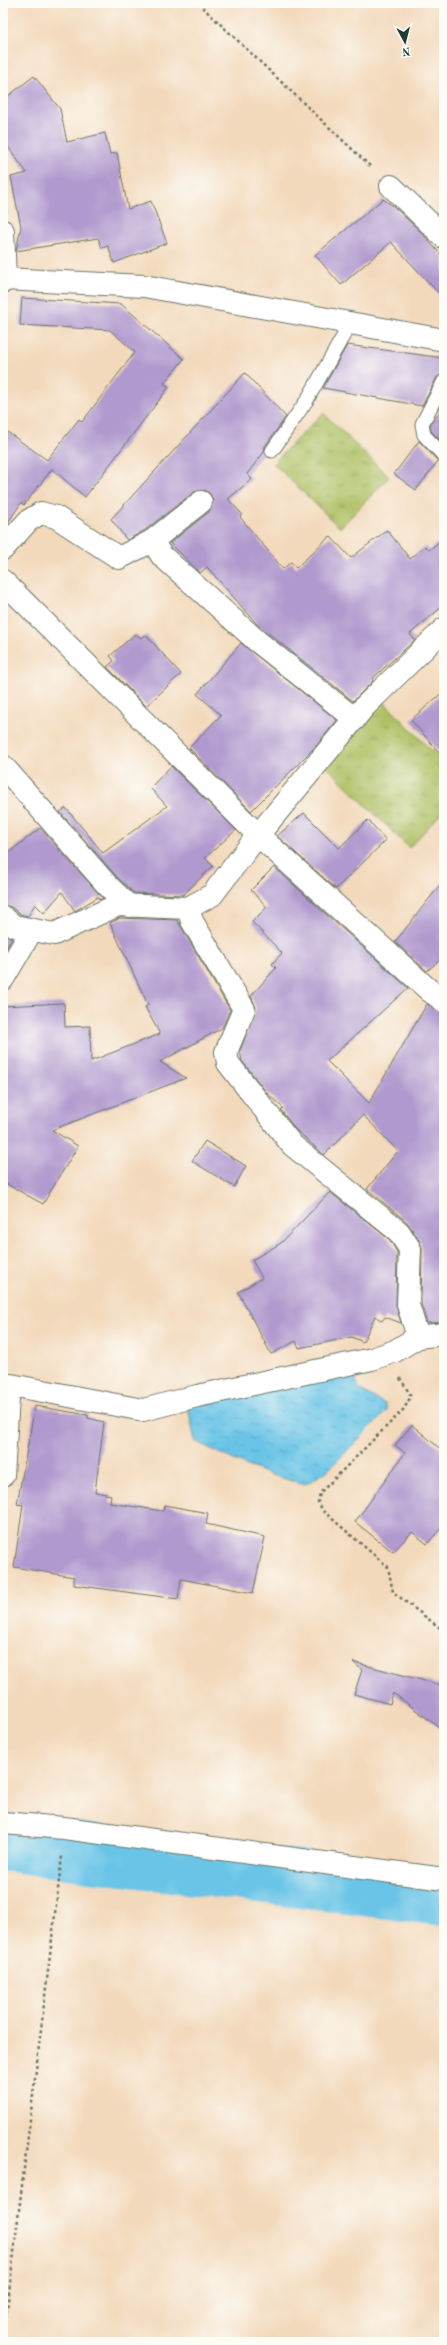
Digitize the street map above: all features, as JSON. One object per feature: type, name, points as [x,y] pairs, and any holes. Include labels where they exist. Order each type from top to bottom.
[{"type":"street","points":[[391,186],[442,232]]},
{"type":"street","points":[[3,230],[4,280],[144,286],[444,340]]},
{"type":"street","points":[[3,549],[28,521],[41,513],[56,517],[119,558],[152,541],[201,502]]},
{"type":"street","points":[[152,541],[162,556],[257,641],[355,719]]},
{"type":"street","points":[[3,580],[258,835],[430,991],[444,1001]]},
{"type":"street","points":[[3,917],[14,926],[54,934],[118,905],[188,908],[212,895],[258,835],[365,706],[444,629]]},
{"type":"street","points":[[3,766],[103,881],[129,906]]},
{"type":"street","points":[[188,908],[192,921],[244,1009],[226,1052],[228,1063],[292,1145],[399,1232],[410,1249],[408,1305],[418,1337]]},
{"type":"street","points":[[3,979],[32,930]]},
{"type":"street","points":[[3,1475],[5,1399],[11,1385],[143,1410],[197,1396],[372,1359],[418,1337],[444,1334]]},
{"type":"street","points":[[3,1824],[64,1833],[444,1879]]},
{"type":"lane","points":[[272,451],[308,400],[350,324]]},
{"type":"lane","points":[[444,381],[422,424],[424,435],[444,456]]},
{"type":"path","points":[[198,3],[391,186]]},
{"type":"path","points":[[385,1354],[411,1396],[404,1409],[320,1493],[318,1502],[323,1511],[388,1568],[393,1592],[444,1631]]},
{"type":"path","points":[[3,2342],[61,1862]]},
{"type":"green space","points":[[323,413],[389,477],[340,528],[273,463]]},
{"type":"green space","points":[[384,702],[444,763],[444,810],[409,848],[322,762]]},
{"type":"water","points":[[354,1374],[359,1389],[385,1404],[387,1411],[327,1471],[306,1484],[277,1477],[249,1467],[195,1441],[188,1407]]},
{"type":"building","points":[[34,76],[60,109],[67,142],[105,133],[110,154],[117,153],[128,209],[151,201],[167,243],[114,263],[108,246],[102,248],[98,238],[16,251],[21,227],[11,177],[27,173],[3,140],[3,100]]},
{"type":"building","points":[[383,199],[393,206],[420,231],[444,258],[444,299],[391,242],[341,285],[315,255]]},
{"type":"building","points":[[22,298],[121,304],[184,359],[164,383],[169,387],[85,497],[52,469],[24,505],[21,503],[3,530],[3,429],[47,460],[79,419],[82,422],[135,352],[110,330],[20,325]]},
{"type":"building","points":[[347,345],[444,358],[444,373],[437,377],[422,406],[323,388]]},
{"type":"building","points":[[245,373],[286,417],[265,446],[264,452],[247,474],[252,479],[228,499],[242,514],[240,517],[283,569],[291,562],[296,568],[330,536],[351,558],[387,530],[410,559],[425,546],[429,550],[444,538],[444,605],[410,634],[415,640],[372,679],[373,681],[353,701],[257,624],[207,567],[200,573],[170,543],[209,512],[213,501],[210,494],[205,490],[194,492],[145,530],[127,540],[111,519]]},
{"type":"building","points":[[444,399],[444,444],[431,431],[430,425],[442,409],[439,409]]},
{"type":"building","points":[[419,441],[438,461],[416,490],[394,474]]},
{"type":"building","points":[[135,634],[141,638],[146,635],[181,674],[146,706],[107,667],[114,661],[110,656]]},
{"type":"building","points":[[241,643],[337,720],[318,744],[251,811],[189,748],[221,715],[197,694]]},
{"type":"building","points":[[444,691],[444,758],[411,720]]},
{"type":"building","points":[[171,766],[236,830],[205,858],[213,866],[183,895],[134,893],[117,877],[60,812],[66,808],[103,853],[167,806],[150,788]]},
{"type":"building","points":[[304,813],[339,848],[368,820],[386,840],[336,889],[277,836]]},
{"type":"building","points":[[40,828],[103,898],[100,900],[98,897],[75,911],[62,892],[44,913],[35,904],[28,916],[20,914],[11,907],[3,905],[3,857]]},
{"type":"building","points":[[274,867],[408,988],[327,1061],[369,1103],[427,1004],[444,1013],[444,1322],[427,1323],[421,1303],[422,1249],[420,1242],[407,1222],[367,1189],[398,1151],[363,1115],[324,1155],[295,1129],[281,1110],[283,1108],[267,1093],[242,1061],[240,1051],[256,1008],[251,996],[276,968],[272,964],[282,953],[252,922],[267,907],[251,890]]},
{"type":"building","points":[[444,880],[444,956],[427,971],[395,942]]},
{"type":"building","points":[[120,918],[177,920],[230,1010],[222,1028],[160,1062],[186,1078],[52,1130],[78,1146],[43,1204],[3,1182],[3,1006],[64,1003],[65,1027],[90,1026],[91,1061],[160,1034],[145,1007],[148,1005],[110,923]]},
{"type":"building","points":[[3,933],[12,938],[3,954]]},
{"type":"building","points":[[205,1141],[246,1166],[234,1187],[192,1161]]},
{"type":"building","points":[[330,1192],[390,1240],[397,1252],[396,1305],[401,1323],[385,1317],[382,1321],[375,1316],[363,1342],[352,1337],[299,1348],[296,1341],[271,1354],[238,1292],[262,1278],[252,1260],[281,1243]]},
{"type":"building","points":[[35,1406],[88,1415],[88,1418],[104,1422],[95,1492],[111,1495],[110,1503],[163,1511],[164,1505],[208,1513],[206,1524],[265,1537],[253,1593],[181,1579],[178,1599],[74,1585],[74,1577],[14,1567],[23,1505],[17,1504]]},
{"type":"building","points":[[412,1425],[444,1452],[444,1525],[427,1544],[412,1532],[393,1552],[355,1522],[405,1453],[395,1445]]},
{"type":"building","points":[[353,1662],[444,1686],[444,1731],[393,1693],[390,1704],[354,1694],[362,1670]]},
{"type":"waterway","points":[[3,1842],[444,1897]]}]
